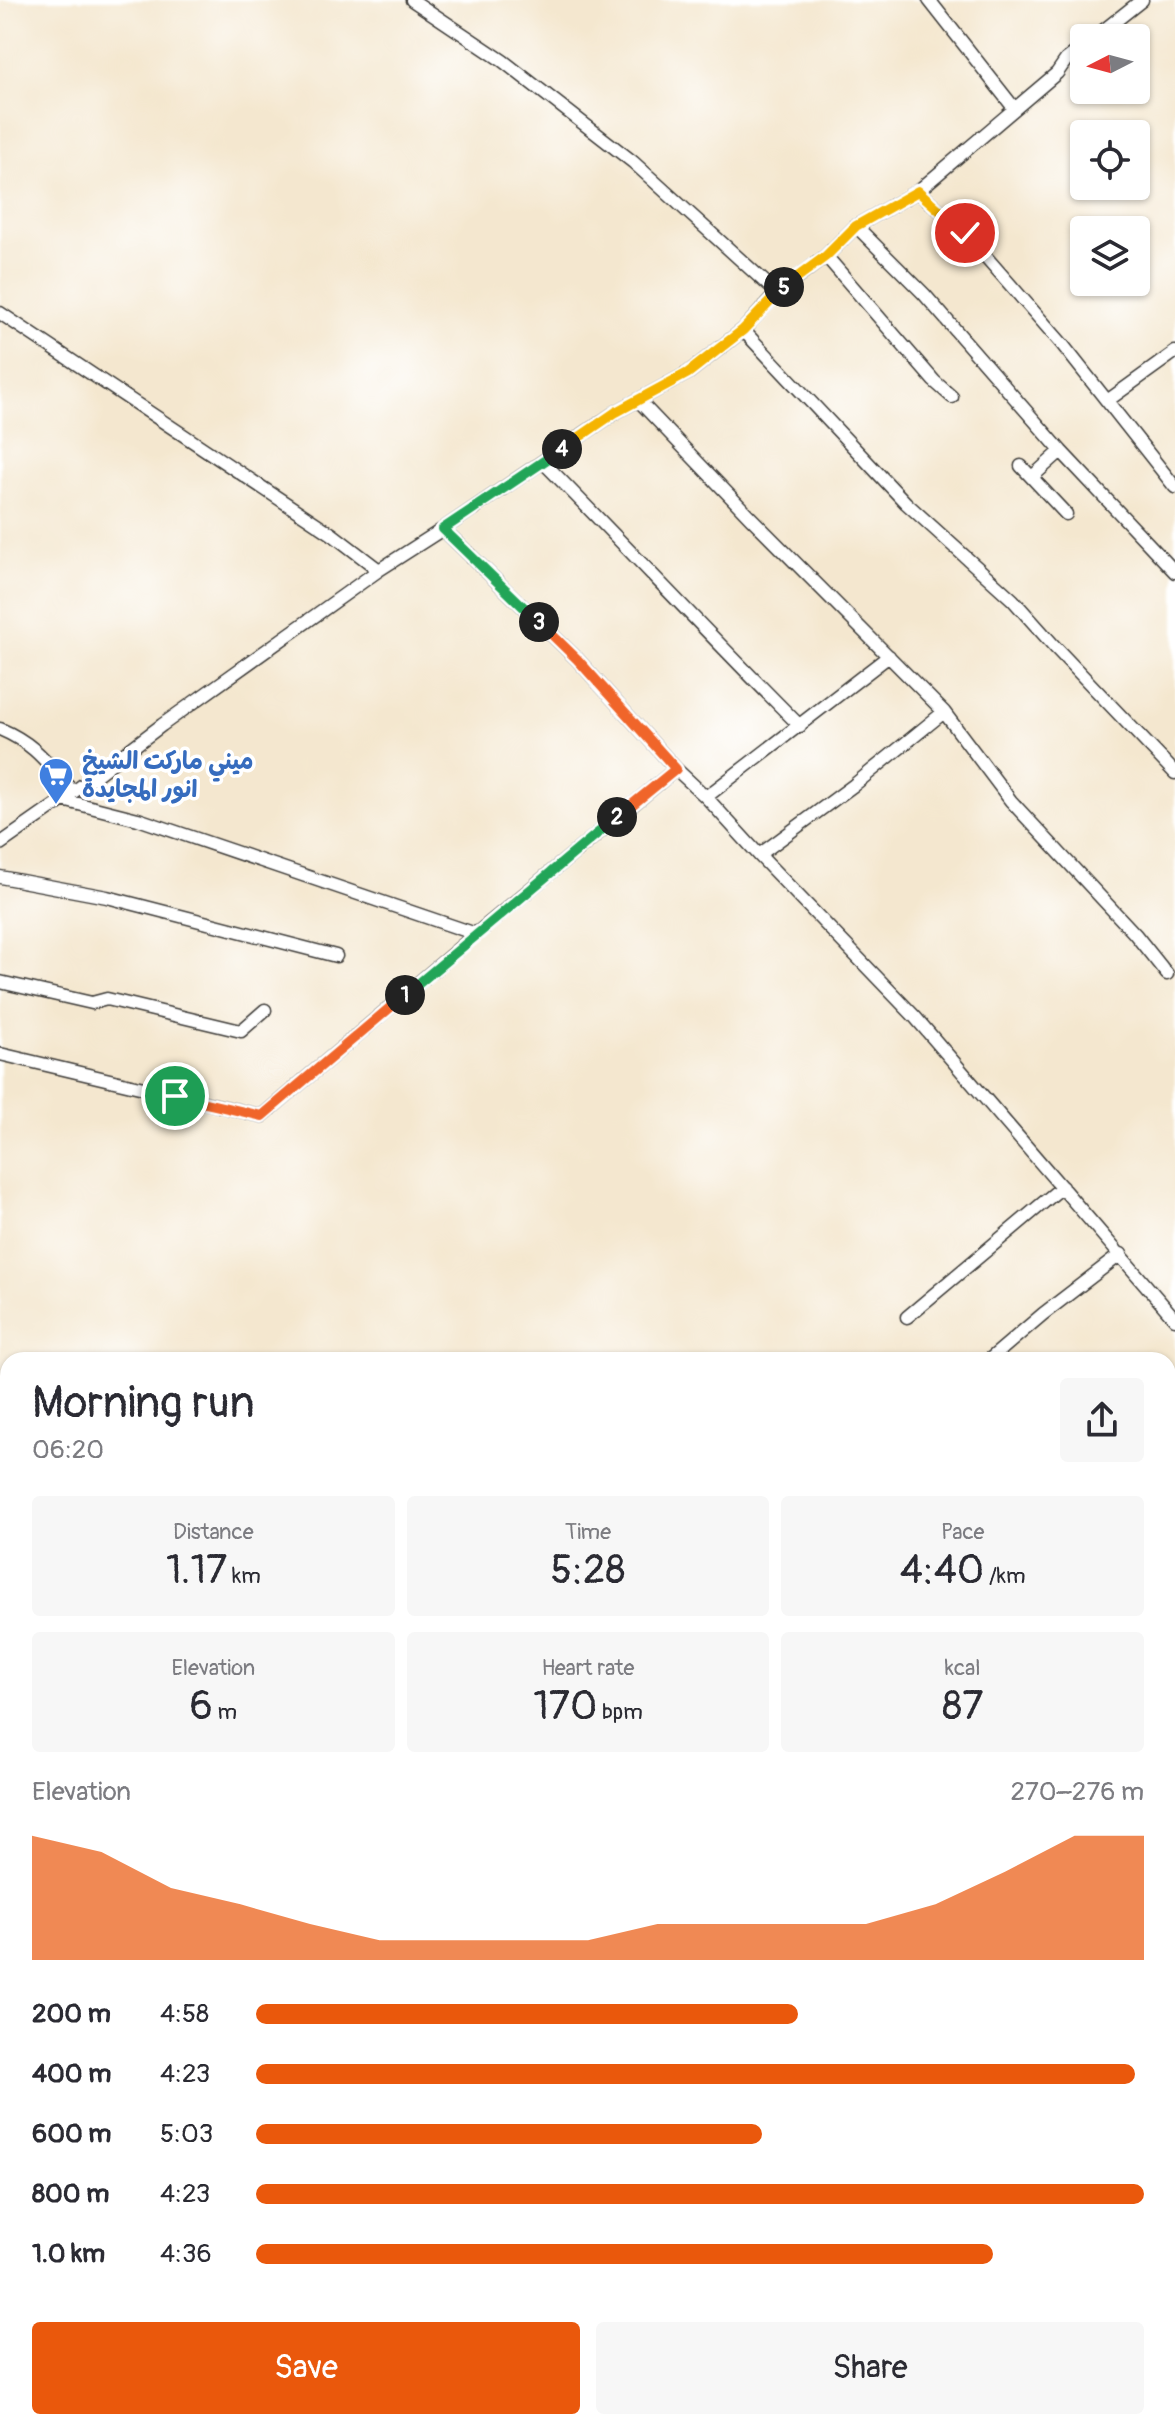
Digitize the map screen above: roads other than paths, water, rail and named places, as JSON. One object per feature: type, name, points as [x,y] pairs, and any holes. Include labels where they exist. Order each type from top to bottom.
[{"type":"street","points":[[412,0],[503,61],[633,162],[777,293]]},
{"type":"street","points":[[929,0],[1014,108]]},
{"type":"street","points":[[1112,24],[1142,0]]},
{"type":"street","points":[[0,844],[379,570],[616,412],[688,373],[743,330],[777,293],[826,256],[856,226],[918,191],[1057,73],[1070,57]]},
{"type":"street","points":[[918,191],[965,233],[1062,344],[1175,487]]},
{"type":"street","points":[[856,226],[924,294],[1061,451],[1175,572]]},
{"type":"street","points":[[826,256],[934,381],[952,397]]},
{"type":"street","points":[[0,313],[320,526],[379,570]]},
{"type":"street","points":[[743,330],[906,503],[1013,600],[1175,773]]},
{"type":"street","points":[[1107,401],[1175,352]]},
{"type":"street","points":[[638,400],[944,712],[1011,801],[1135,934],[1167,974]]},
{"type":"street","points":[[1032,477],[1061,451]]},
{"type":"street","points":[[543,462],[800,726]]},
{"type":"street","points":[[1021,466],[1066,514]]},
{"type":"street","points":[[443,529],[577,659],[676,769],[915,1017],[1175,1319]]},
{"type":"street","points":[[706,797],[889,656]]},
{"type":"street","points":[[759,855],[854,785],[944,712]]},
{"type":"street","points":[[0,729],[21,738],[32,747],[68,786],[63,800]]},
{"type":"street","points":[[0,1054],[262,1116],[676,769]]},
{"type":"street","points":[[63,800],[138,819],[476,934]]},
{"type":"street","points":[[0,877],[107,897],[336,956]]},
{"type":"street","points":[[0,982],[92,1003],[107,999],[241,1031],[265,1010]]},
{"type":"street","points":[[907,1317],[1062,1187]]},
{"type":"street","points":[[998,1352],[1121,1254]]},
{"type":"place","name":"ميني ماركت الشيخ انور المجايدة","points":[[56,806]]}]
